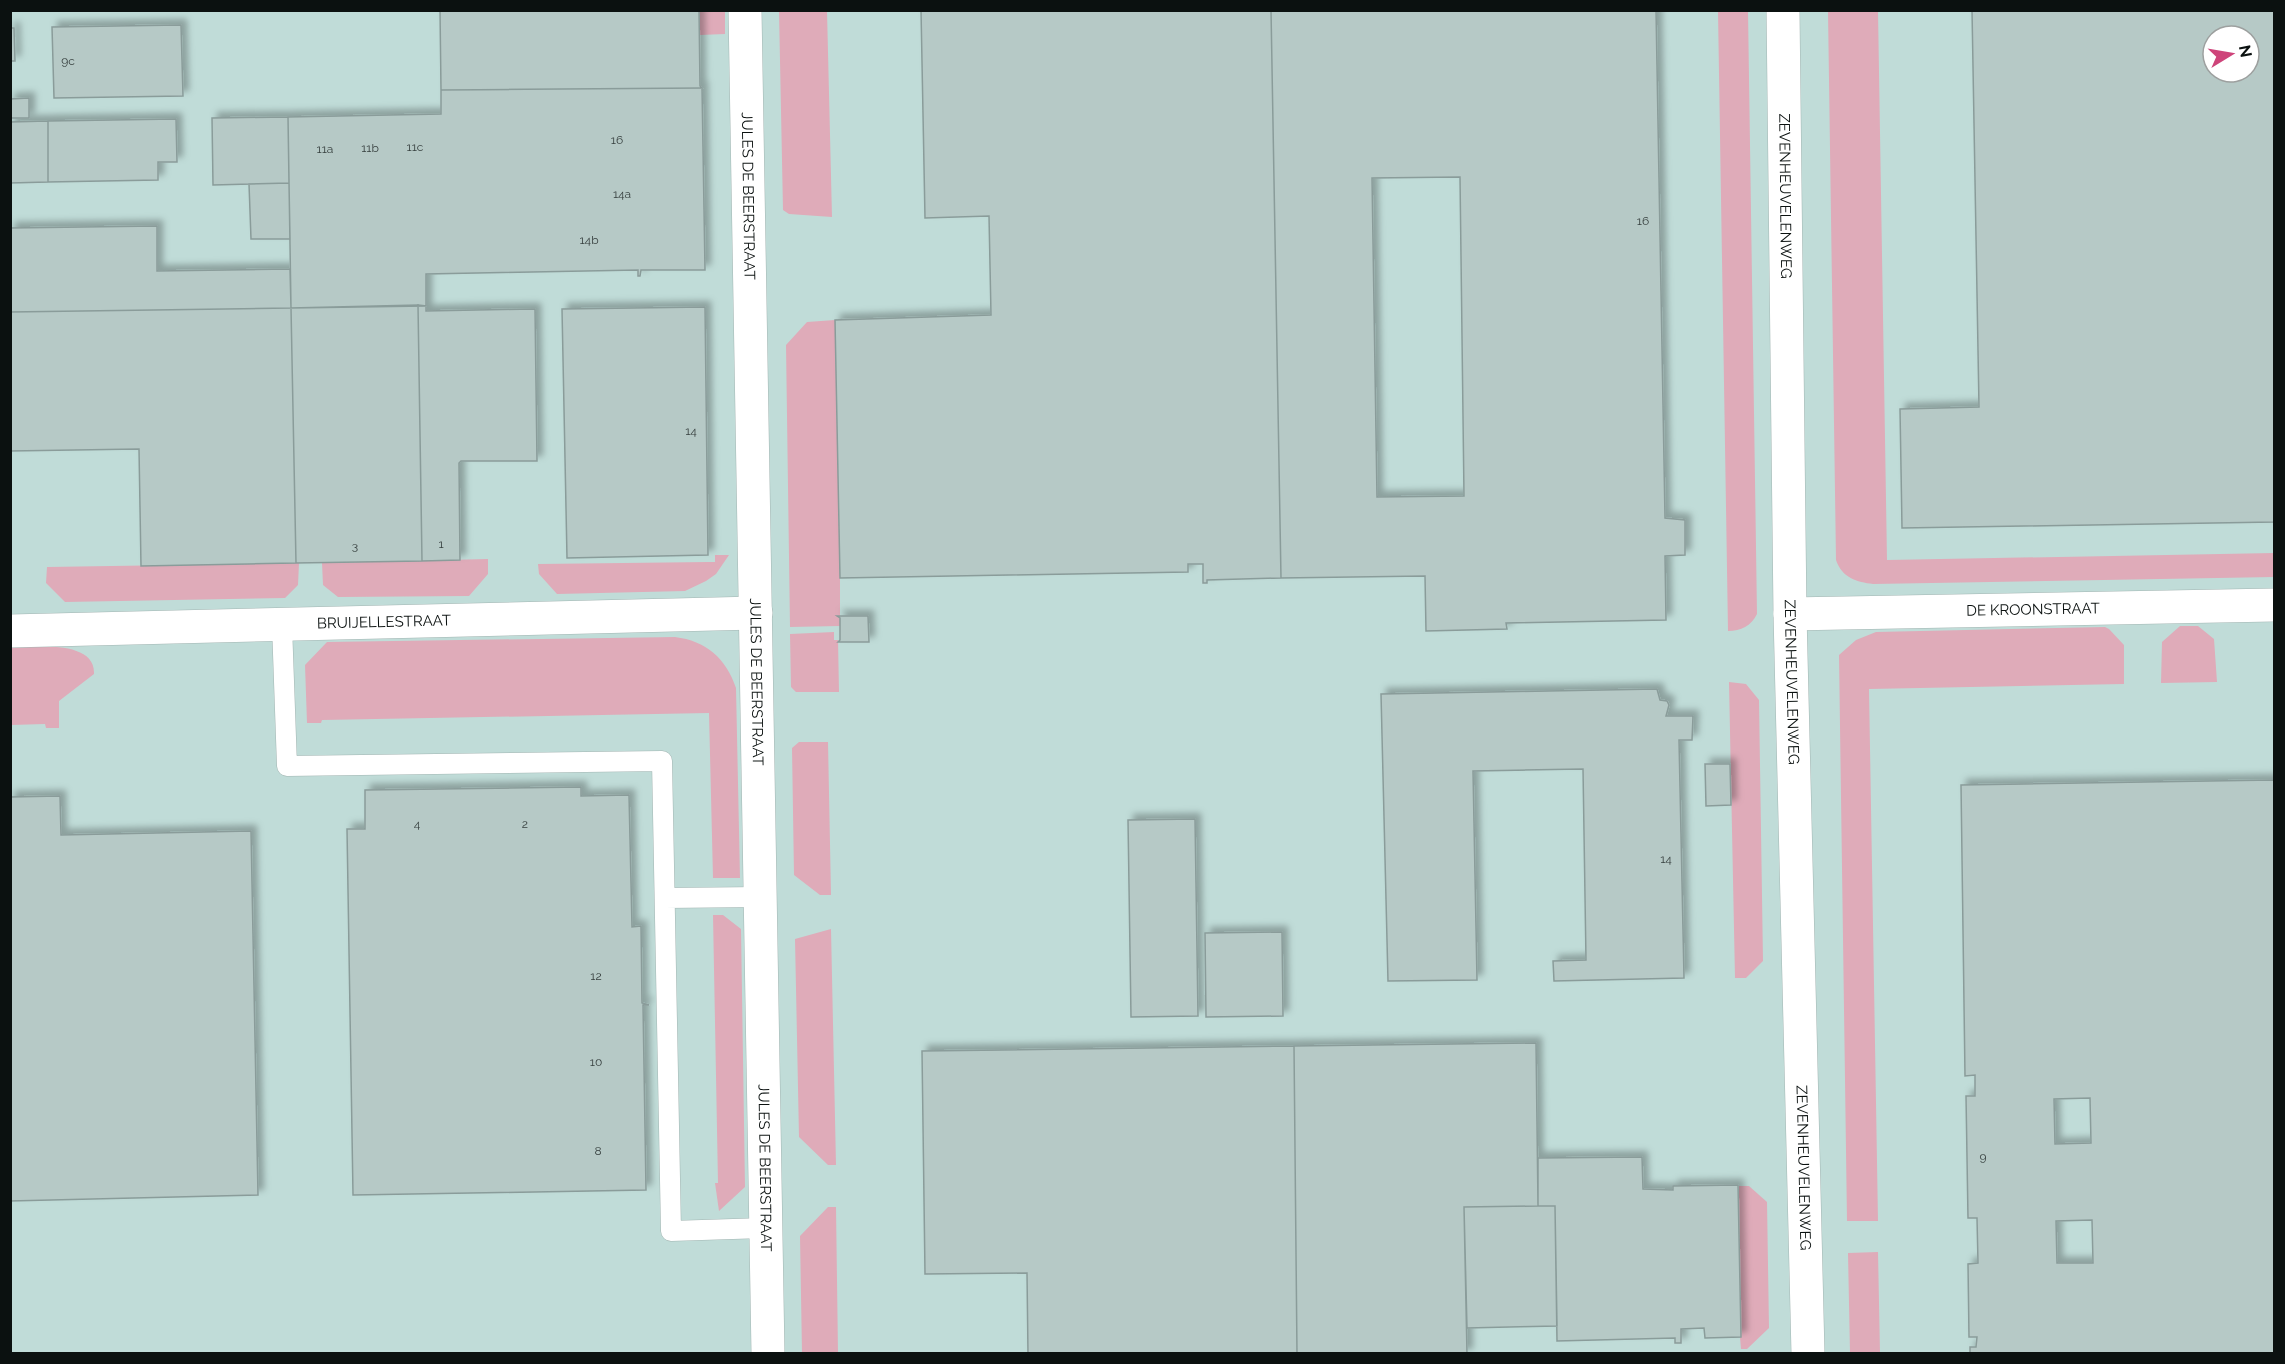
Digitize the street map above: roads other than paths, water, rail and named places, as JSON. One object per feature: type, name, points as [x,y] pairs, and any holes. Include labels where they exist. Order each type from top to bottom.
[{"type":"street","name":"JULES DE BEERSTRAAT","points":[[746,10],[768,1353]]},
{"type":"street","name":"ZEVENHEUVELENWEG","points":[[1783,10],[1790,614],[1808,1353]]},
{"type":"street","name":"DE KROONSTRAAT","points":[[1790,614],[2274,605]]},
{"type":"street","name":"BRUIJELLESTRAAT","points":[[10,632],[756,613]]},
{"type":"lane","points":[[282,625],[287,766],[662,761],[672,1231],[766,1228]]},
{"type":"lane","points":[[665,898],[760,897]]}]
